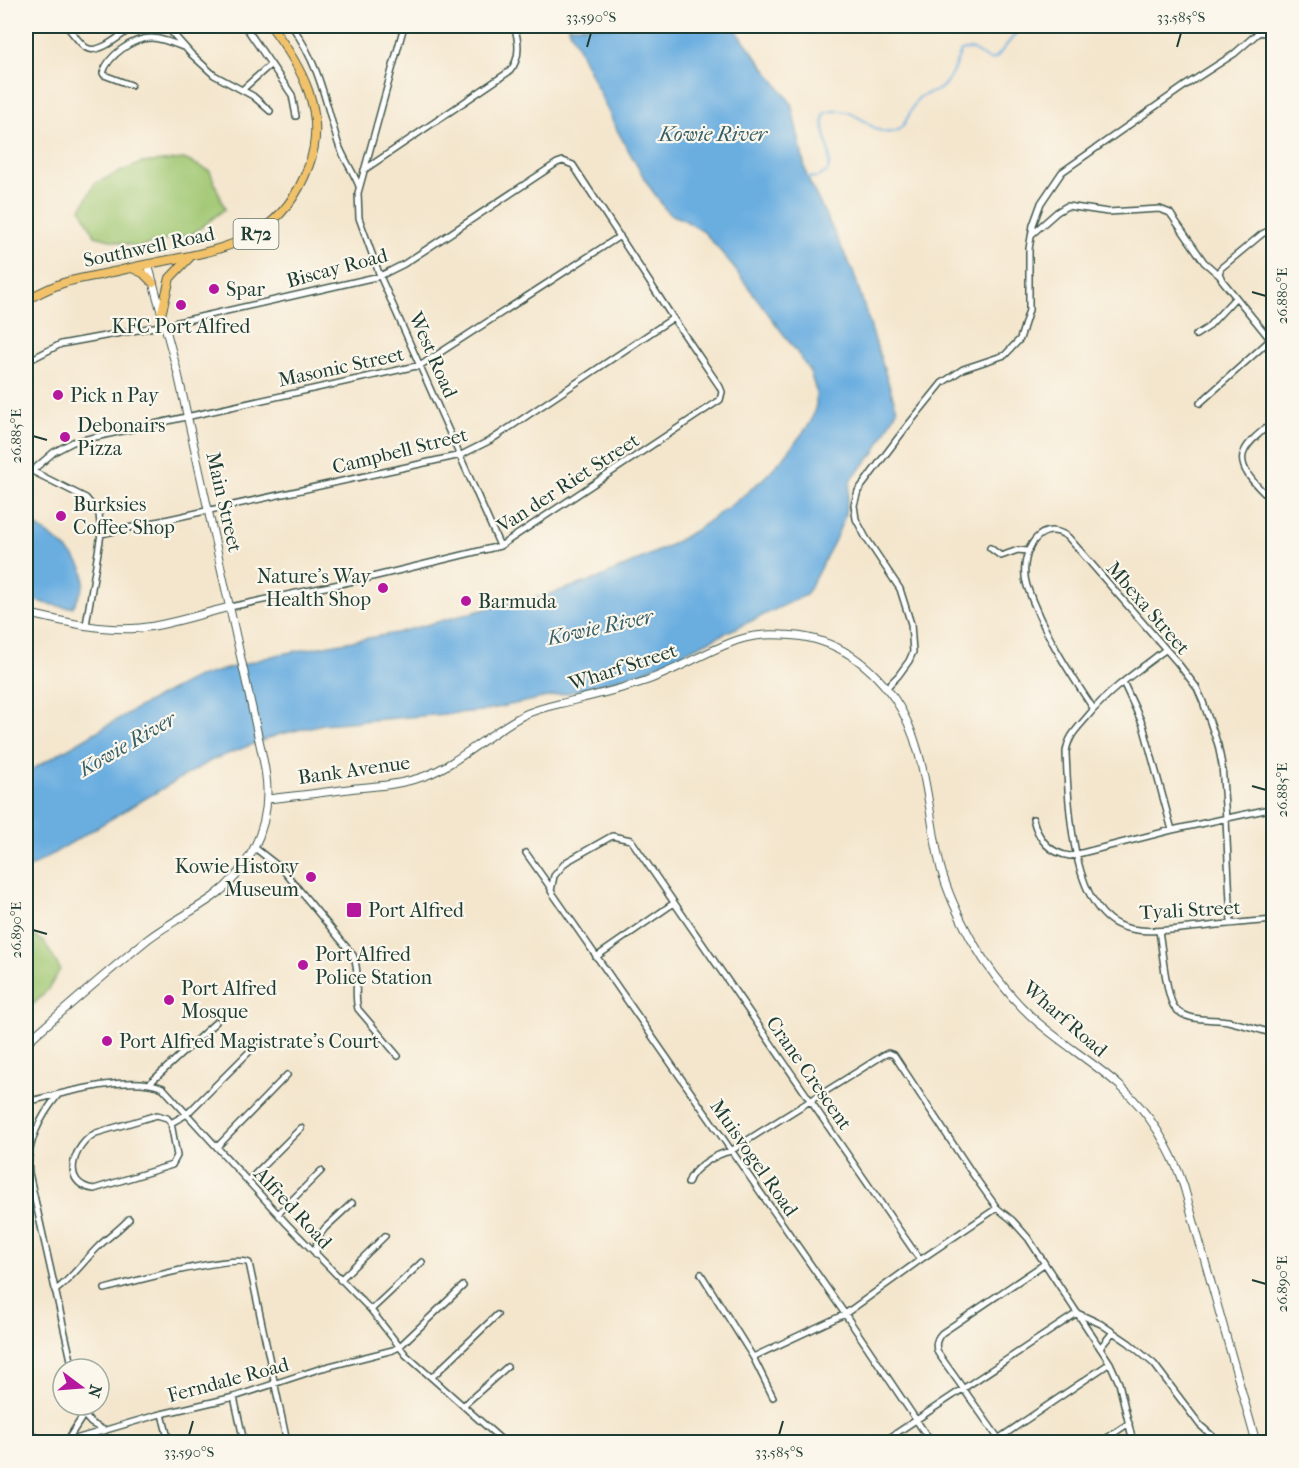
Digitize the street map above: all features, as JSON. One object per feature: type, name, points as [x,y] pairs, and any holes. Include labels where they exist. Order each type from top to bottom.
[{"type":"main road","name":"Southwell Road","points":[[26,300],[63,283],[239,243],[267,226],[284,211],[292,200],[311,161],[315,126],[309,90],[296,62],[271,26]]},
{"type":"main road","points":[[162,311],[170,278],[192,255]]},
{"type":"main road","points":[[132,268],[143,273],[153,284]]},
{"type":"street","points":[[66,26],[84,46],[95,50],[134,26]]},
{"type":"street","points":[[166,26],[184,47],[214,75],[253,96],[270,111]]},
{"type":"street","points":[[292,26],[320,77],[338,144],[359,188]]},
{"type":"street","points":[[359,188],[404,26]]},
{"type":"street","points":[[364,170],[510,71],[516,62],[518,47],[514,26]]},
{"type":"street","points":[[886,688],[898,676],[913,652],[911,624],[900,589],[856,519],[855,497],[942,383],[963,369],[1005,355],[1020,339],[1029,310],[1031,235],[1041,203],[1054,181],[1066,167],[1234,54],[1266,26]]},
{"type":"street","points":[[247,29],[292,94],[296,116]]},
{"type":"street","points":[[1258,32],[1266,33],[1274,30]]},
{"type":"street","points":[[131,85],[103,73],[109,60],[127,46],[149,38],[157,38],[184,47]]},
{"type":"street","points":[[242,90],[271,63]]},
{"type":"street","name":"Biscay Road","points":[[26,362],[61,344],[165,325],[381,276],[404,264],[562,161],[569,162],[576,168],[620,236]]},
{"type":"street","name":"West Road","points":[[359,188],[357,202],[359,218],[381,276],[500,546]]},
{"type":"street","points":[[1031,235],[1067,206],[1108,212],[1160,209],[1170,213],[1204,262],[1220,276],[1272,342],[1200,403]]},
{"type":"street","points":[[1220,276],[1221,268],[1262,234],[1274,228]]},
{"type":"street","points":[[620,236],[673,318]]},
{"type":"street","name":"Masonic Street","points":[[32,471],[54,452],[73,442],[421,365],[620,236]]},
{"type":"street","name":"Main Street","points":[[26,1043],[150,938],[225,887],[244,866],[255,848],[263,824],[267,799],[266,771],[209,510],[162,311],[148,264]]},
{"type":"street","points":[[1196,335],[1208,328],[1236,297]]},
{"type":"street","name":"Van der Riet Street","points":[[230,607],[368,578],[500,546],[716,404],[722,396],[720,387],[673,318]]},
{"type":"street","name":"Campbell Street","points":[[101,534],[461,455],[491,440],[673,318]]},
{"type":"street","points":[[1274,421],[1246,448],[1243,459],[1245,468],[1252,479],[1274,503]]},
{"type":"street","points":[[42,462],[46,478]]},
{"type":"street","points":[[26,468],[79,494],[93,504],[100,517],[101,534],[86,625]]},
{"type":"street","name":"Mbexa Street","points":[[1027,551],[1029,546],[1045,532],[1057,531],[1068,537],[1192,681],[1203,702],[1220,756],[1226,819],[1231,923]]},
{"type":"street","points":[[990,548],[1001,556],[1018,550],[1027,551],[1024,574],[1026,586],[1054,647],[1093,708]]},
{"type":"street","points":[[26,613],[86,625],[140,628],[230,607]]},
{"type":"street","name":"Wharf Road","points":[[752,636],[797,635],[839,647],[858,659],[886,688],[904,714],[912,732],[942,872],[961,921],[976,948],[1003,987],[1021,1006],[1054,1037],[1121,1087],[1155,1126],[1168,1148],[1190,1206],[1256,1443]]},
{"type":"street","name":"Wharf Street","points":[[536,711],[624,688],[662,675],[740,639],[752,636]]},
{"type":"street","name":"Tyali Street","points":[[1165,650],[1093,708],[1072,734],[1066,748],[1069,813],[1077,854],[1092,901],[1100,913],[1125,928],[1160,931],[1274,920]]},
{"type":"street","points":[[1123,682],[1143,725],[1172,830]]},
{"type":"street","name":"Bank Avenue","points":[[267,799],[399,783],[423,777],[523,715],[536,711]]},
{"type":"street","points":[[1033,819],[1037,833],[1048,847],[1064,855],[1077,854],[1274,808]]},
{"type":"street","name":"Crane Crescent","points":[[551,889],[556,871],[566,862],[605,839],[618,836],[631,840],[920,1260]]},
{"type":"street","points":[[255,848],[283,870],[353,955],[357,963],[356,1000],[358,1009],[398,1056]]},
{"type":"street","name":"Muisvogel Road","points":[[526,853],[845,1314],[931,1443]]},
{"type":"street","points":[[596,957],[674,903]]},
{"type":"street","points":[[1160,931],[1170,997],[1175,1008],[1184,1015],[1195,1018],[1217,1019],[1274,1034]]},
{"type":"street","points":[[26,1101],[88,1088],[137,1082],[150,1083],[216,1022]]},
{"type":"street","points":[[171,1123],[187,1114],[255,1046]]},
{"type":"street","points":[[688,1183],[691,1175],[720,1154],[731,1151],[809,1100],[882,1056],[891,1054],[896,1057],[937,1123],[997,1208],[1019,1228],[1110,1363],[1119,1383],[1134,1443]]},
{"type":"street","points":[[217,1147],[287,1075]]},
{"type":"street","name":"Alfred Road","points":[[150,1083],[163,1088],[316,1255],[384,1324],[399,1347],[504,1443]]},
{"type":"street","points":[[58,1094],[38,1128],[30,1146],[28,1159],[70,1357]]},
{"type":"street","points":[[157,1115],[167,1118],[171,1123],[177,1156],[172,1165],[94,1189],[84,1186],[75,1177],[72,1167],[75,1158],[92,1135],[157,1115]]},
{"type":"street","points":[[248,1181],[301,1128]]},
{"type":"street","points":[[278,1214],[321,1171]]},
{"type":"street","points":[[316,1255],[317,1239],[325,1228],[352,1203]]},
{"type":"street","points":[[753,1357],[845,1314],[997,1208]]},
{"type":"street","points":[[55,1291],[76,1273],[95,1249],[129,1219]]},
{"type":"street","points":[[340,1280],[385,1236]]},
{"type":"street","points":[[105,1289],[179,1271],[245,1260],[249,1263],[287,1443]]},
{"type":"street","points":[[371,1310],[422,1262]]},
{"type":"street","points":[[1044,1264],[942,1333],[936,1345],[938,1353],[999,1441],[1110,1363]]},
{"type":"street","points":[[701,1274],[753,1357],[773,1398]]},
{"type":"street","points":[[399,1347],[463,1286]]},
{"type":"street","points":[[1077,1313],[1113,1332],[1154,1364],[1200,1425],[1219,1443]]},
{"type":"street","points":[[883,1443],[1077,1313]]},
{"type":"street","points":[[432,1377],[497,1315]]},
{"type":"street","points":[[1100,1348],[1113,1332]]},
{"type":"street","name":"Ferndale Road","points":[[65,1442],[162,1414],[234,1397],[322,1368],[380,1355],[399,1347]]},
{"type":"street","points":[[464,1406],[507,1367]]},
{"type":"street","points":[[234,1397],[244,1443]]},
{"type":"street","points":[[162,1414],[169,1443]]},
{"type":"street","points":[[65,1442],[79,1424],[81,1417]]},
{"type":"street","points":[[86,1417],[105,1431]]},
{"type":"street","points":[[1101,1443],[1129,1423]]},
{"type":"street","points":[[26,1430],[42,1443]]},
{"type":"street","points":[[26,1437],[26,1443]]},
{"type":"green space","points":[[184,159],[210,171],[225,209],[192,234],[138,247],[95,236],[81,209],[95,183],[141,163]]},
{"type":"green space","points":[[34,936],[45,943],[60,969],[46,992],[26,1009],[26,937]]},
{"type":"water","name":"Kowie River","points":[[568,26],[733,26],[791,103],[807,177],[853,271],[897,410],[875,452],[851,479],[844,518],[806,595],[645,671],[576,691],[482,711],[323,724],[277,735],[212,760],[26,870],[26,773],[137,708],[195,678],[276,655],[396,633],[546,595],[597,579],[667,547],[737,501],[785,456],[811,422],[816,405],[816,391],[810,372],[728,260],[704,232],[668,213],[647,183],[617,130]]},
{"type":"water","points":[[26,520],[69,551],[82,567],[84,583],[73,607],[26,599]]},
{"type":"waterway","points":[[805,178],[818,177],[828,171],[829,155],[823,121],[824,114],[835,111],[845,112],[884,132],[898,130],[920,97],[936,91],[945,84],[961,51],[971,49],[990,60],[996,58],[1024,26]]},
{"type":"place","name":"Spar","points":[[214,289]]},
{"type":"place","name":"KFC Port Alfred","points":[[181,305]]},
{"type":"place","name":"Pick n Pay","points":[[58,395]]},
{"type":"place","name":"Debonairs Pizza","points":[[65,437]]},
{"type":"place","name":"Burksies Coffee Shop","points":[[61,516]]},
{"type":"place","name":"Nature's Way Health Shop","points":[[383,588]]},
{"type":"place","name":"Barmuda","points":[[466,601]]},
{"type":"place","name":"Kowie History Museum","points":[[311,877]]},
{"type":"place","name":"Port Alfred","points":[[354,910]]},
{"type":"place","name":"Port Alfred Police Station","points":[[303,965]]},
{"type":"place","name":"Port Alfred Mosque","points":[[169,1000]]},
{"type":"place","name":"Port Alfred Magistrate's Court","points":[[107,1041]]}]
